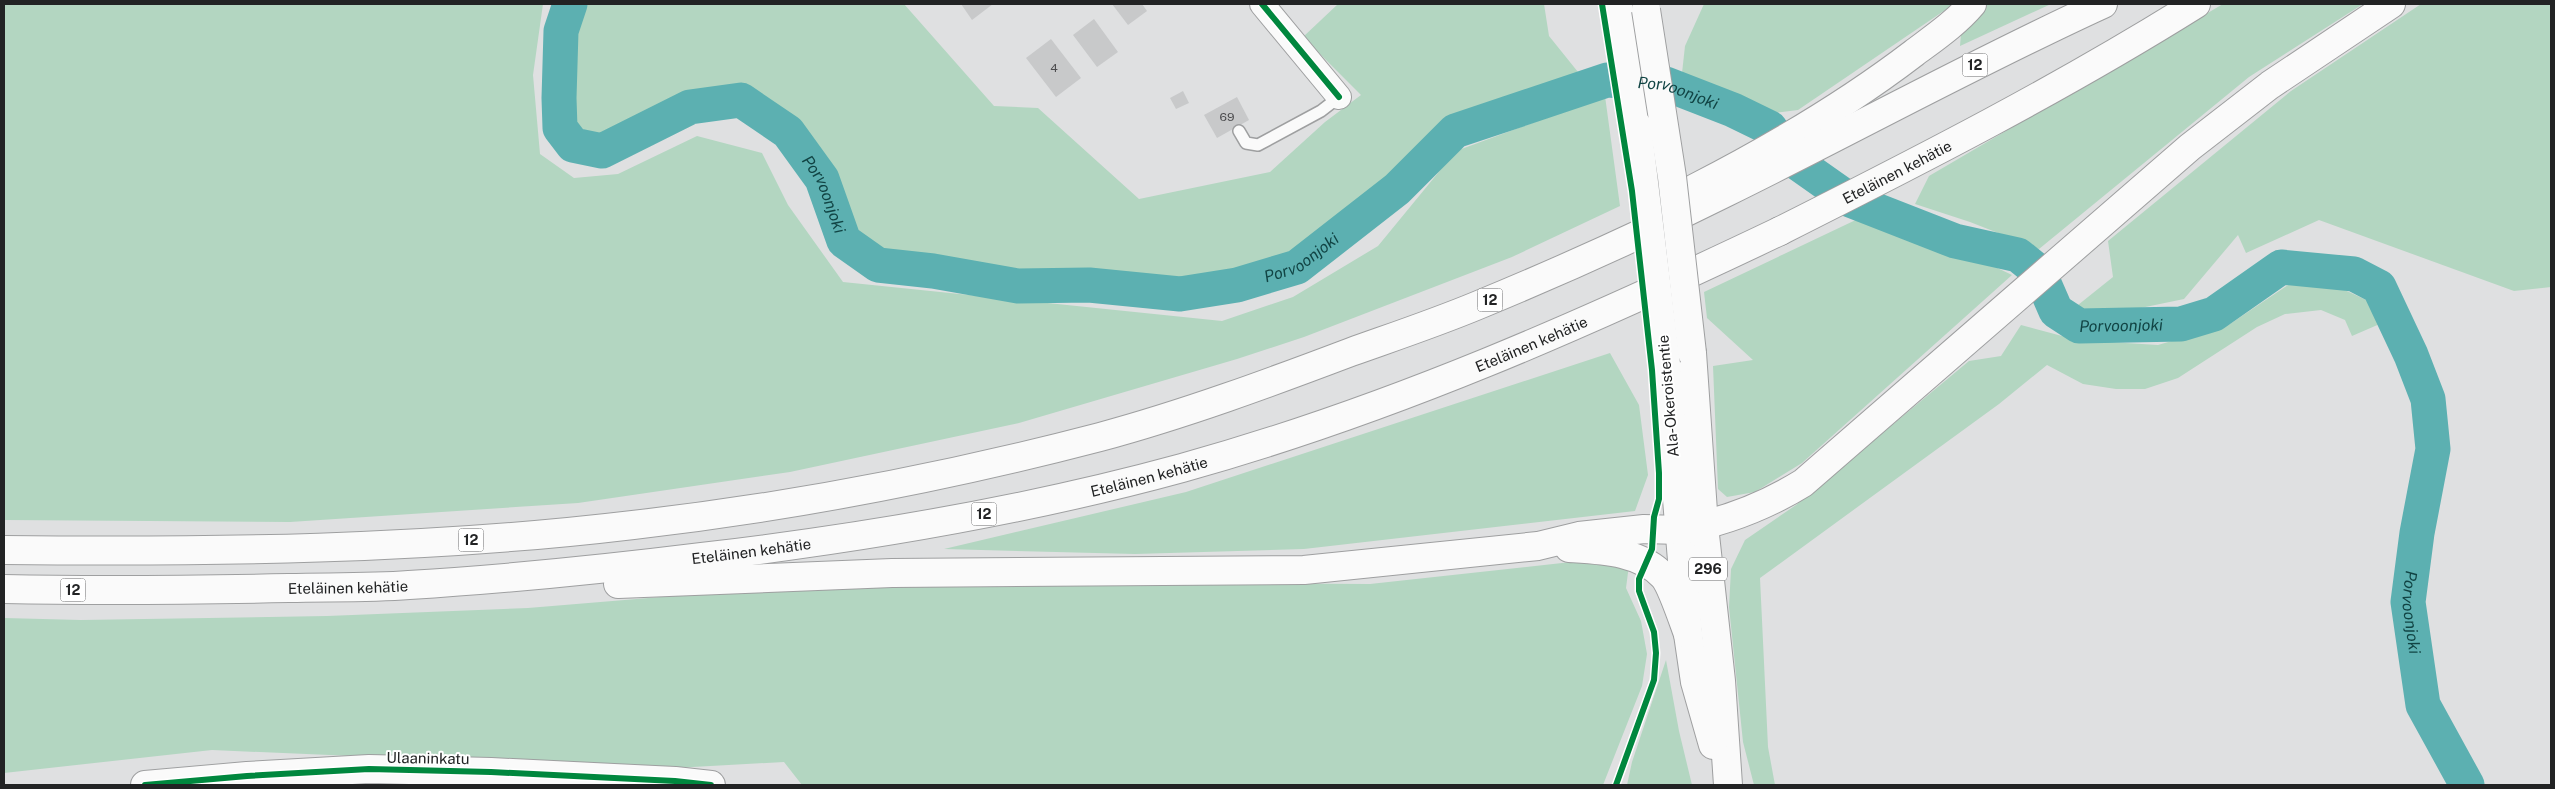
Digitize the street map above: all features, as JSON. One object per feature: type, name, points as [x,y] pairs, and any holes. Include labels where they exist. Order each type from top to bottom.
[{"type":"main road","points":[[1840,120],[1896,67],[1937,36],[1972,4]]},
{"type":"main road","name":"12","points":[[4,550],[165,552],[321,548],[470,540],[631,526],[766,507],[934,476],[1102,436],[1243,392],[1472,308],[1629,239],[1722,184],[1840,120],[2103,4]]},
{"type":"main road","name":"Eteläinen kehätie","points":[[4,589],[142,592],[425,584],[640,565],[766,550],[950,522],[1182,468],[1356,414],[1448,380],[1610,312],[1780,231],[1902,170],[2125,49],[2196,4]]},
{"type":"main road","points":[[142,592],[356,592],[892,573],[1304,570],[1538,546],[1579,536],[1654,528],[1692,528],[1749,512],[1803,483],[2190,148],[2270,85],[2391,4]]},
{"type":"main road","name":"Ala-Okeroistentie","points":[[1632,8],[1672,178],[1692,353],[1692,528],[1688,634],[1695,682],[1726,785]]},
{"type":"main road","name":"Ala-Okeroistentie","points":[[1632,8],[1645,182],[1666,364],[1692,528],[1720,681],[1726,785]]},
{"type":"main road","points":[[1538,546],[1632,556],[1647,562],[1665,578],[1688,634]]},
{"type":"main road","name":"Ulaaninkatu","points":[[145,785],[248,776],[368,769],[491,772],[676,781],[711,785]]},
{"type":"street","points":[[1262,4],[1338,97]]},
{"type":"lane","points":[[1239,131],[1246,143],[1258,145],[1320,111],[1338,97]]},
{"type":"green space","points":[[4,4],[543,4],[533,75],[540,154],[574,178],[618,174],[697,136],[762,153],[788,205],[843,282],[1222,321],[1293,297],[1378,246],[1456,151],[1605,96],[1620,206],[1512,257],[1304,337],[1237,359],[1019,423],[790,472],[578,503],[290,522],[4,520]]},
{"type":"green space","points":[[583,4],[904,4],[994,106],[1038,108],[1139,199],[1270,172],[1325,122],[1361,95],[1303,37],[1338,4],[1544,4],[1549,36],[1578,72],[1448,123],[1385,182],[1282,261],[1223,275],[1177,280],[1090,274],[1019,277],[883,252],[854,229],[832,174],[797,127],[749,91],[683,96],[598,139],[583,132],[576,122],[576,27]]},
{"type":"green space","points":[[1704,4],[1954,4],[1798,110],[1774,113],[1682,73],[1685,46]]},
{"type":"green space","points":[[1988,4],[2051,4],[1960,46],[1961,34]]},
{"type":"green space","points":[[2223,4],[2363,4],[2249,77],[2039,249],[1970,222],[1915,204],[1929,176]]},
{"type":"green space","points":[[2421,4],[2551,4],[2551,287],[2514,291],[2319,220],[2246,253],[2238,235],[2184,299],[2097,317],[2073,309],[2113,277],[2108,241],[2291,91]]},
{"type":"green space","points":[[1862,217],[1931,249],[1987,263],[2012,275],[1802,463],[1755,492],[1727,497],[1718,489],[1713,366],[1753,360],[1707,318],[1704,292]]},
{"type":"green space","points":[[2288,285],[2336,286],[2377,305],[2382,323],[2352,336],[2345,320],[2321,310],[2285,314],[2257,327],[2178,378],[2145,389],[2116,389],[2083,384],[2047,365],[1999,404],[1760,578],[1768,747],[1775,785],[1754,785],[1743,742],[1729,607],[1731,569],[1745,540],[1796,505],[1969,361],[2001,356],[2021,325],[2077,340],[2158,345],[2230,324]]},
{"type":"green space","points":[[1610,353],[1639,405],[1648,475],[1635,511],[1304,549],[1135,554],[944,549],[1186,492]]},
{"type":"green space","points":[[1580,561],[1629,565],[1626,588],[1641,621],[1647,654],[1642,686],[1603,785],[802,785],[784,762],[657,769],[212,750],[4,773],[4,618],[81,620],[327,616],[528,608],[709,593],[997,582],[1370,584]]},
{"type":"green space","points":[[1666,660],[1679,731],[1692,785],[1627,785],[1632,762]]},
{"type":"building","points":[[961,4],[993,4],[972,20]]},
{"type":"building","points":[[1112,4],[1142,4],[1147,11],[1128,25]]},
{"type":"building","points":[[1094,19],[1118,52],[1097,67],[1073,35]]},
{"type":"building","points":[[1051,39],[1081,78],[1056,97],[1026,58]]},
{"type":"building","points":[[1183,91],[1189,103],[1176,109],[1170,98]]},
{"type":"building","points":[[1237,97],[1249,120],[1217,138],[1204,115]]},
{"type":"waterway","name":"Porvoonjoki","points":[[570,4],[561,31],[559,98],[560,128],[573,145],[602,151],[690,107],[741,100],[788,132],[822,179],[844,241],[878,265],[933,271],[1018,286],[1089,285],[1180,294],[1237,285],[1297,267],[1397,189],[1455,131],[1607,80],[1666,84],[1733,110],[1770,128],[1789,157],[1850,200],[1955,241],[2018,255],[2039,272],[2056,311],[2079,326],[2181,324],[2214,314],[2281,267],[2354,274],[2379,287],[2411,355],[2428,399],[2433,449],[2417,533],[2408,602],[2423,705],[2467,785]]},
{"type":"cycle path","points":[[1262,4],[1339,97]]},
{"type":"cycle path","points":[[1602,4],[1632,191],[1652,370],[1659,473],[1659,499],[1654,517],[1652,549],[1639,579],[1639,591],[1654,632],[1656,653],[1654,680],[1616,785]]},
{"type":"cycle path","points":[[145,785],[247,776],[369,769],[491,772],[675,781],[711,785]]}]
